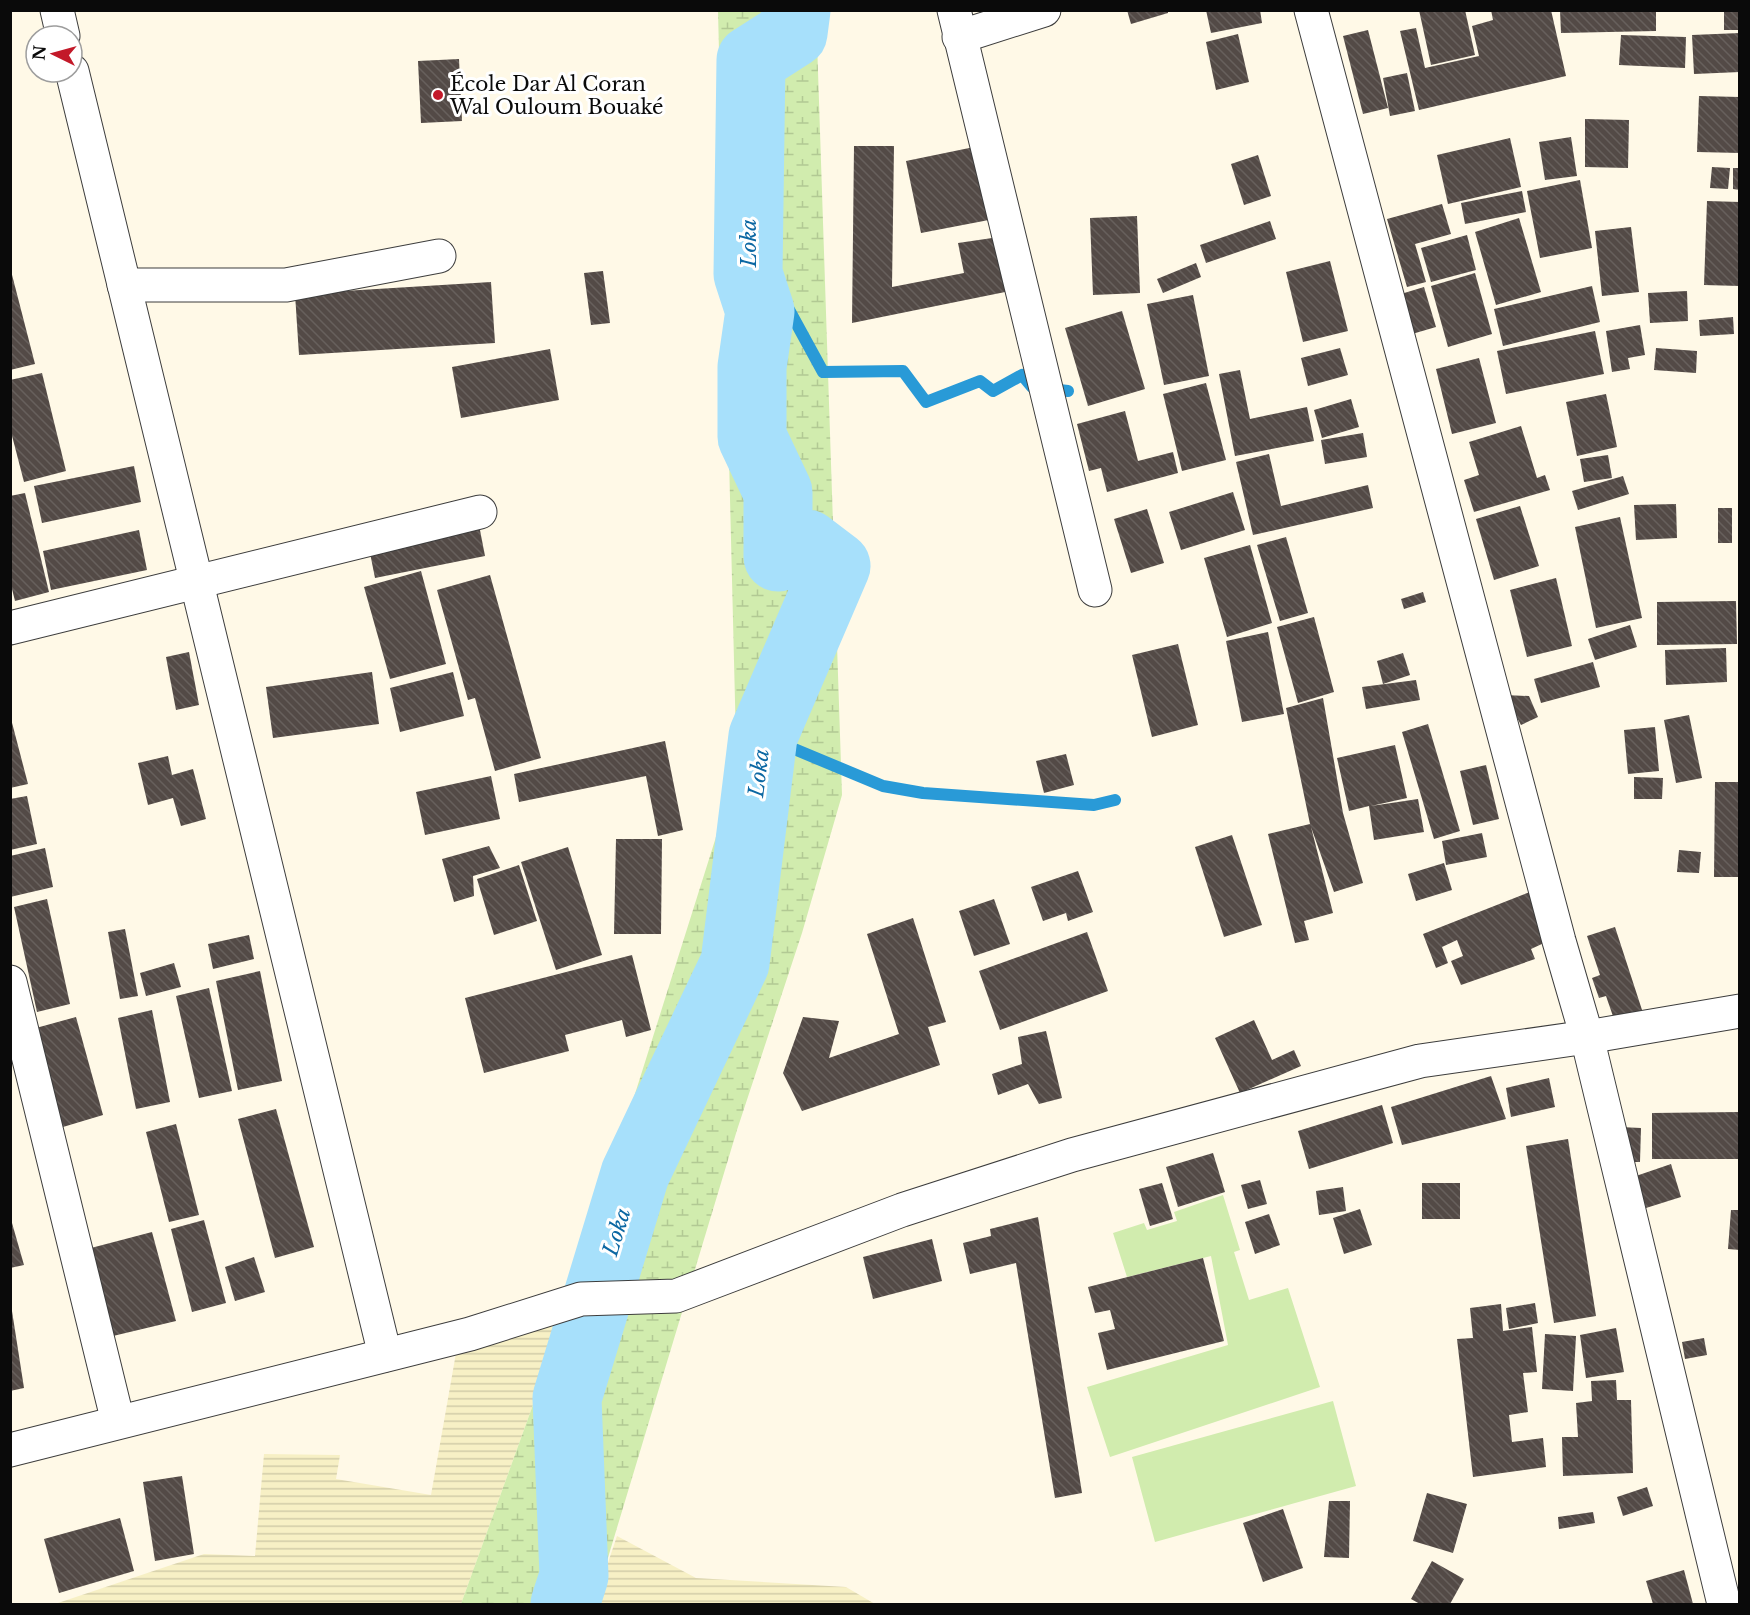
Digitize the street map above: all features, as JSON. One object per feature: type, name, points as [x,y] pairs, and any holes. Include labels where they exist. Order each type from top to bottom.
[{"type":"street","points":[[1044,10],[957,24],[1095,590]]},
{"type":"street","points":[[1311,10],[1559,941],[1587,1037],[1724,1605]]},
{"type":"street","points":[[75,84],[385,1355]]},
{"type":"street","points":[[124,285],[286,285],[439,256]]},
{"type":"street","points":[[10,628],[480,512]]},
{"type":"street","points":[[10,982],[118,1422]]},
{"type":"street","points":[[10,1450],[470,1334],[580,1299],[676,1296],[902,1210],[1072,1155],[1420,1061],[1587,1037],[1740,1011]]},
{"type":"shaded area","points":[[564,1319],[461,1604],[55,1604],[204,1554],[255,1556],[264,1454],[340,1455],[336,1479],[431,1495],[456,1353]]},
{"type":"shaded area","points":[[617,1536],[696,1578],[846,1587],[875,1604],[594,1604]]},
{"type":"green space","points":[[718,11],[816,11],[842,795],[802,933],[737,1130],[594,1604],[461,1604],[564,1319],[716,837],[736,742]]},
{"type":"green space","points":[[1223,1195],[1240,1250],[1234,1252],[1249,1300],[1288,1288],[1320,1387],[1110,1457],[1087,1387],[1228,1345],[1211,1256],[1127,1277],[1113,1233],[1144,1223],[1147,1230],[1177,1221],[1174,1212]]},
{"type":"green space","points":[[1333,1401],[1356,1486],[1155,1542],[1132,1457]]},
{"type":"building","points":[[1127,10],[1168,10],[1168,13],[1131,24]]},
{"type":"building","points":[[1206,10],[1260,10],[1262,23],[1211,33]]},
{"type":"building","points":[[1419,10],[1465,10],[1475,55],[1431,65]]},
{"type":"building","points":[[1491,10],[1551,10],[1566,76],[1419,110],[1400,31],[1416,28],[1425,68],[1479,56],[1472,26],[1493,20]]},
{"type":"building","points":[[1560,10],[1656,10],[1656,31],[1561,33]]},
{"type":"building","points":[[1724,10],[1740,10],[1740,30],[1724,30]]},
{"type":"building","points":[[1368,30],[1388,108],[1363,114],[1343,36]]},
{"type":"building","points":[[1740,33],[1740,72],[1694,74],[1692,35]]},
{"type":"building","points":[[1238,34],[1249,82],[1216,90],[1206,42]]},
{"type":"building","points":[[1621,35],[1686,37],[1685,68],[1619,65]]},
{"type":"building","points":[[459,59],[462,121],[421,123],[418,61]]},
{"type":"building","points":[[1407,73],[1415,111],[1390,116],[1383,78]]},
{"type":"building","points":[[1699,96],[1740,97],[1740,153],[1697,152]]},
{"type":"building","points":[[1585,119],[1629,120],[1628,168],[1585,167]]},
{"type":"building","points":[[1571,137],[1577,176],[1545,180],[1539,142]]},
{"type":"building","points":[[1510,138],[1521,187],[1448,204],[1437,155]]},
{"type":"building","points":[[854,146],[894,146],[892,287],[964,273],[958,243],[999,237],[1015,290],[852,323]]},
{"type":"building","points":[[979,146],[994,219],[921,233],[906,161]]},
{"type":"building","points":[[1258,155],[1271,196],[1244,205],[1231,164]]},
{"type":"building","points":[[1712,167],[1730,168],[1728,189],[1710,188]]},
{"type":"building","points":[[1733,168],[1740,168],[1740,190],[1733,189]]},
{"type":"building","points":[[1580,180],[1592,248],[1540,258],[1527,191]]},
{"type":"building","points":[[1522,191],[1526,212],[1465,224],[1461,203]]},
{"type":"building","points":[[1707,201],[1740,202],[1740,286],[1704,285]]},
{"type":"building","points":[[1442,204],[1451,234],[1415,244],[1426,282],[1407,287],[1387,219]]},
{"type":"building","points":[[1137,216],[1140,293],[1093,295],[1090,218]]},
{"type":"building","points":[[1519,218],[1541,292],[1496,305],[1475,232]]},
{"type":"building","points":[[1270,221],[1276,239],[1206,263],[1200,245]]},
{"type":"building","points":[[1631,227],[1639,292],[1602,296],[1595,231]]},
{"type":"building","points":[[1467,235],[1476,270],[1431,282],[1421,248]]},
{"type":"building","points":[[1330,261],[1348,331],[1303,342],[1286,272]]},
{"type":"building","points":[[1196,263],[1201,277],[1163,293],[1157,279]]},
{"type":"building","points":[[10,267],[35,364],[10,370]]},
{"type":"building","points":[[603,271],[610,323],[591,325],[584,273]]},
{"type":"building","points":[[1475,273],[1492,334],[1448,347],[1431,286]]},
{"type":"building","points":[[491,282],[495,343],[299,355],[295,294]]},
{"type":"building","points":[[1592,286],[1600,322],[1503,346],[1494,309]]},
{"type":"building","points":[[1424,287],[1436,327],[1412,334],[1401,294]]},
{"type":"building","points":[[1687,291],[1688,321],[1650,323],[1648,293]]},
{"type":"building","points":[[1193,295],[1209,376],[1164,385],[1147,304]]},
{"type":"building","points":[[1122,311],[1145,389],[1088,406],[1065,328]]},
{"type":"building","points":[[1733,317],[1734,334],[1700,336],[1699,320]]},
{"type":"building","points":[[1640,325],[1645,355],[1628,358],[1630,369],[1612,372],[1606,331]]},
{"type":"building","points":[[1595,331],[1604,374],[1506,394],[1497,351]]},
{"type":"building","points":[[1340,348],[1348,375],[1308,386],[1301,358]]},
{"type":"building","points":[[1656,348],[1697,351],[1696,373],[1654,370]]},
{"type":"building","points":[[550,349],[559,400],[461,418],[452,367]]},
{"type":"building","points":[[1479,358],[1496,423],[1452,434],[1436,369]]},
{"type":"building","points":[[1240,370],[1250,419],[1307,407],[1314,441],[1235,456],[1219,374]]},
{"type":"building","points":[[42,373],[66,471],[24,482],[10,428],[10,380]]},
{"type":"building","points":[[1206,383],[1226,460],[1182,471],[1163,394]]},
{"type":"building","points":[[1606,394],[1617,447],[1577,456],[1566,402]]},
{"type":"building","points":[[1351,399],[1359,427],[1322,438],[1314,410]]},
{"type":"building","points":[[1125,411],[1138,461],[1173,452],[1178,473],[1107,492],[1101,468],[1089,471],[1077,424]]},
{"type":"building","points":[[1521,426],[1537,478],[1545,475],[1550,490],[1474,512],[1464,480],[1479,475],[1469,442]]},
{"type":"building","points":[[1363,433],[1367,457],[1325,464],[1321,440]]},
{"type":"building","points":[[1269,454],[1281,506],[1368,485],[1373,508],[1253,535],[1236,462]]},
{"type":"building","points":[[1608,455],[1612,478],[1584,482],[1580,459]]},
{"type":"building","points":[[134,466],[141,502],[42,523],[34,486]]},
{"type":"building","points":[[1623,476],[1629,494],[1578,510],[1572,491]]},
{"type":"building","points":[[1233,492],[1245,530],[1181,550],[1169,512]]},
{"type":"building","points":[[25,493],[49,592],[15,601],[10,581],[10,496]]},
{"type":"building","points":[[1676,504],[1677,538],[1636,540],[1634,505]]},
{"type":"building","points":[[1520,506],[1539,566],[1494,580],[1476,519]]},
{"type":"building","points":[[1718,508],[1732,508],[1732,543],[1718,543]]},
{"type":"building","points":[[1147,509],[1164,563],[1131,573],[1114,519]]},
{"type":"building","points":[[1620,517],[1642,618],[1596,628],[1575,527]]},
{"type":"building","points":[[479,525],[485,556],[375,578],[369,548]]},
{"type":"building","points":[[139,530],[147,570],[51,590],[43,551]]},
{"type":"building","points":[[1286,537],[1308,613],[1280,621],[1257,545]]},
{"type":"building","points":[[1250,545],[1272,623],[1227,637],[1204,558]]},
{"type":"building","points":[[421,571],[446,664],[390,679],[364,587]]},
{"type":"building","points":[[490,575],[541,758],[495,771],[475,698],[468,700],[437,590]]},
{"type":"building","points":[[1556,578],[1572,646],[1527,657],[1510,590]]},
{"type":"building","points":[[1423,592],[1426,602],[1404,609],[1401,599]]},
{"type":"building","points":[[1736,601],[1737,644],[1657,645],[1657,602]]},
{"type":"building","points":[[1314,617],[1334,692],[1298,703],[1277,627]]},
{"type":"building","points":[[1630,625],[1637,647],[1595,660],[1588,639]]},
{"type":"building","points":[[1268,632],[1284,714],[1242,722],[1226,641]]},
{"type":"building","points":[[1178,644],[1198,725],[1152,737],[1132,655]]},
{"type":"building","points":[[1726,648],[1727,682],[1666,685],[1665,650]]},
{"type":"building","points":[[189,652],[199,705],[176,710],[166,657]]},
{"type":"building","points":[[1403,653],[1410,675],[1383,684],[1377,661]]},
{"type":"building","points":[[1593,662],[1600,687],[1541,703],[1534,679]]},
{"type":"building","points":[[372,672],[379,724],[273,738],[266,687]]},
{"type":"building","points":[[453,672],[464,716],[400,732],[390,688]]},
{"type":"building","points":[[1416,680],[1420,700],[1366,709],[1362,687]]},
{"type":"building","points":[[1505,695],[1529,696],[1538,717],[1521,725]]},
{"type":"building","points":[[1323,698],[1343,813],[1363,883],[1334,892],[1311,827],[1333,913],[1304,921],[1309,940],[1295,943],[1268,834],[1310,824],[1286,708]]},
{"type":"building","points":[[10,715],[28,784],[10,788]]},
{"type":"building","points":[[1689,715],[1702,778],[1676,783],[1664,720]]},
{"type":"building","points":[[1428,724],[1460,831],[1434,839],[1402,732]]},
{"type":"building","points":[[1655,727],[1659,771],[1628,774],[1624,730]]},
{"type":"building","points":[[665,741],[683,830],[658,836],[646,776],[519,802],[514,774]]},
{"type":"building","points":[[1395,745],[1407,798],[1371,806],[1418,799],[1424,832],[1374,840],[1369,806],[1349,811],[1337,758]]},
{"type":"building","points":[[1066,754],[1074,785],[1044,793],[1036,761]]},
{"type":"building","points":[[168,756],[172,775],[193,769],[206,819],[181,826],[173,798],[148,805],[138,763]]},
{"type":"building","points":[[1486,765],[1499,819],[1473,825],[1460,771]]},
{"type":"building","points":[[491,776],[500,819],[425,835],[416,792]]},
{"type":"building","points":[[1634,777],[1663,778],[1662,799],[1634,799]]},
{"type":"building","points":[[1715,782],[1740,782],[1740,877],[1714,877]]},
{"type":"building","points":[[27,796],[37,844],[10,850],[10,799]]},
{"type":"building","points":[[1482,833],[1487,857],[1446,865],[1442,841]]},
{"type":"building","points":[[1232,835],[1262,925],[1224,937],[1195,847]]},
{"type":"building","points":[[616,839],[662,839],[661,934],[614,934]]},
{"type":"building","points":[[489,846],[500,868],[473,876],[474,896],[454,902],[442,859]]},
{"type":"building","points":[[568,847],[602,955],[556,970],[521,862]]},
{"type":"building","points":[[45,848],[53,887],[10,897],[10,856]]},
{"type":"building","points":[[1679,850],[1701,852],[1699,873],[1677,872]]},
{"type":"building","points":[[1444,863],[1452,890],[1416,901],[1408,874]]},
{"type":"building","points":[[519,865],[537,921],[494,935],[477,879]]},
{"type":"building","points":[[1078,871],[1093,912],[1068,921],[1066,913],[1043,921],[1031,887]]},
{"type":"building","points":[[1535,890],[1544,943],[1531,949],[1535,959],[1461,985],[1451,961],[1463,956],[1457,940],[1442,947],[1448,963],[1436,968],[1423,934]]},
{"type":"building","points":[[47,899],[70,1004],[37,1012],[14,907]]},
{"type":"building","points":[[994,899],[1010,944],[974,956],[959,911]]},
{"type":"building","points":[[913,918],[946,1022],[928,1027],[940,1065],[802,1111],[783,1073],[803,1017],[839,1021],[829,1058],[899,1034],[867,934]]},
{"type":"building","points":[[1615,927],[1643,1013],[1615,1022],[1606,996],[1599,998],[1592,978],[1600,975],[1587,936]]},
{"type":"building","points":[[125,929],[138,996],[120,999],[108,932]]},
{"type":"building","points":[[1087,932],[1108,991],[1000,1030],[979,971]]},
{"type":"building","points":[[249,935],[254,959],[213,969],[208,944]]},
{"type":"building","points":[[632,955],[651,1030],[626,1037],[622,1020],[565,1035],[569,1051],[484,1073],[465,998]]},
{"type":"building","points":[[174,963],[181,987],[146,996],[140,973]]},
{"type":"building","points":[[260,971],[282,1081],[238,1090],[216,981]]},
{"type":"building","points":[[209,988],[232,1091],[199,1098],[176,996]]},
{"type":"building","points":[[152,1010],[170,1102],[136,1109],[118,1018]]},
{"type":"building","points":[[76,1017],[103,1115],[63,1127],[36,1028]]},
{"type":"building","points":[[1254,1020],[1272,1060],[1294,1050],[1301,1066],[1240,1093],[1215,1038]]},
{"type":"building","points":[[1046,1031],[1062,1098],[1039,1104],[1028,1084],[998,1095],[992,1074],[1022,1064],[1018,1037]]},
{"type":"building","points":[[1491,1076],[1506,1119],[1402,1145],[1391,1107]]},
{"type":"building","points":[[1549,1078],[1555,1107],[1511,1117],[1506,1088]]},
{"type":"building","points":[[1382,1105],[1393,1143],[1309,1169],[1298,1131]]},
{"type":"building","points":[[276,1109],[314,1247],[275,1258],[238,1119]]},
{"type":"building","points":[[1740,1112],[1740,1159],[1652,1159],[1652,1113]]},
{"type":"building","points":[[176,1124],[199,1215],[169,1222],[146,1132]]},
{"type":"building","points":[[1620,1127],[1641,1128],[1640,1162],[1619,1162]]},
{"type":"building","points":[[1568,1139],[1596,1316],[1554,1323],[1526,1146]]},
{"type":"building","points":[[1213,1153],[1225,1192],[1178,1207],[1166,1167]]},
{"type":"building","points":[[1671,1164],[1681,1197],[1646,1208],[1636,1176]]},
{"type":"building","points":[[1260,1180],[1267,1204],[1248,1209],[1241,1185]]},
{"type":"building","points":[[1162,1183],[1173,1219],[1150,1226],[1139,1189]]},
{"type":"building","points":[[1422,1183],[1460,1183],[1460,1219],[1422,1219]]},
{"type":"building","points":[[1343,1187],[1346,1211],[1319,1215],[1316,1191]]},
{"type":"building","points":[[1360,1209],[1372,1245],[1344,1254],[1333,1218]]},
{"type":"building","points":[[1731,1210],[1740,1210],[1740,1250],[1728,1249]]},
{"type":"building","points":[[1269,1214],[1280,1245],[1255,1254],[1245,1222]]},
{"type":"building","points":[[10,1216],[24,1265],[10,1268]]},
{"type":"building","points":[[1038,1217],[1082,1493],[1055,1498],[1016,1263],[970,1274],[963,1243],[991,1236],[990,1229]]},
{"type":"building","points":[[204,1220],[226,1303],[192,1312],[171,1229]]},
{"type":"building","points":[[152,1232],[176,1321],[113,1336],[91,1248]]},
{"type":"building","points":[[932,1239],[942,1281],[873,1299],[863,1257]]},
{"type":"building","points":[[254,1257],[265,1292],[235,1301],[225,1267]]},
{"type":"building","points":[[1203,1258],[1224,1341],[1107,1370],[1098,1333],[1115,1329],[1110,1310],[1095,1313],[1088,1287]]},
{"type":"building","points":[[1535,1303],[1538,1323],[1509,1329],[1506,1308]]},
{"type":"building","points":[[1501,1304],[1503,1331],[1532,1327],[1537,1372],[1523,1373],[1528,1412],[1509,1415],[1512,1442],[1543,1438],[1546,1467],[1473,1477],[1457,1339],[1473,1338],[1470,1308]]},
{"type":"building","points":[[12,1311],[24,1388],[10,1391],[10,1312]]},
{"type":"building","points":[[1616,1328],[1624,1372],[1586,1378],[1580,1335]]},
{"type":"building","points":[[1545,1334],[1576,1336],[1573,1391],[1542,1389]]},
{"type":"building","points":[[1704,1338],[1707,1355],[1685,1359],[1682,1342]]},
{"type":"building","points":[[1616,1380],[1617,1400],[1631,1400],[1633,1473],[1563,1476],[1562,1437],[1578,1437],[1576,1403],[1592,1401],[1591,1381]]},
{"type":"building","points":[[182,1476],[194,1554],[155,1561],[143,1482]]},
{"type":"building","points":[[1647,1487],[1653,1506],[1623,1516],[1617,1497]]},
{"type":"building","points":[[1427,1493],[1467,1504],[1453,1553],[1413,1541]]},
{"type":"building","points":[[1329,1501],[1350,1501],[1349,1558],[1324,1557]]},
{"type":"building","points":[[1283,1509],[1303,1568],[1263,1582],[1243,1523]]},
{"type":"building","points":[[1593,1512],[1595,1523],[1559,1529],[1558,1517]]},
{"type":"building","points":[[120,1518],[134,1571],[59,1593],[44,1539]]},
{"type":"building","points":[[1432,1561],[1464,1579],[1450,1604],[1420,1604],[1411,1599]]},
{"type":"building","points":[[1684,1570],[1693,1604],[1653,1604],[1646,1581]]},
{"type":"waterway","name":"Loka","points":[[565,1604],[574,1576],[567,1398],[635,1174],[735,963],[763,736],[836,566],[807,544],[778,557],[778,492],[752,437],[752,367],[760,311],[748,274],[751,60],[793,33],[796,10]]},
{"type":"waterway","points":[[760,311],[788,308],[823,372],[903,371],[926,402],[980,381],[993,391],[1022,375],[1032,387],[1068,391]]},
{"type":"waterway","points":[[763,736],[883,786],[923,793],[1094,805],[1115,800]]},
{"type":"place","name":"École Dar Al Coran Wal Ouloum Bouaké","points":[[438,95]]}]
